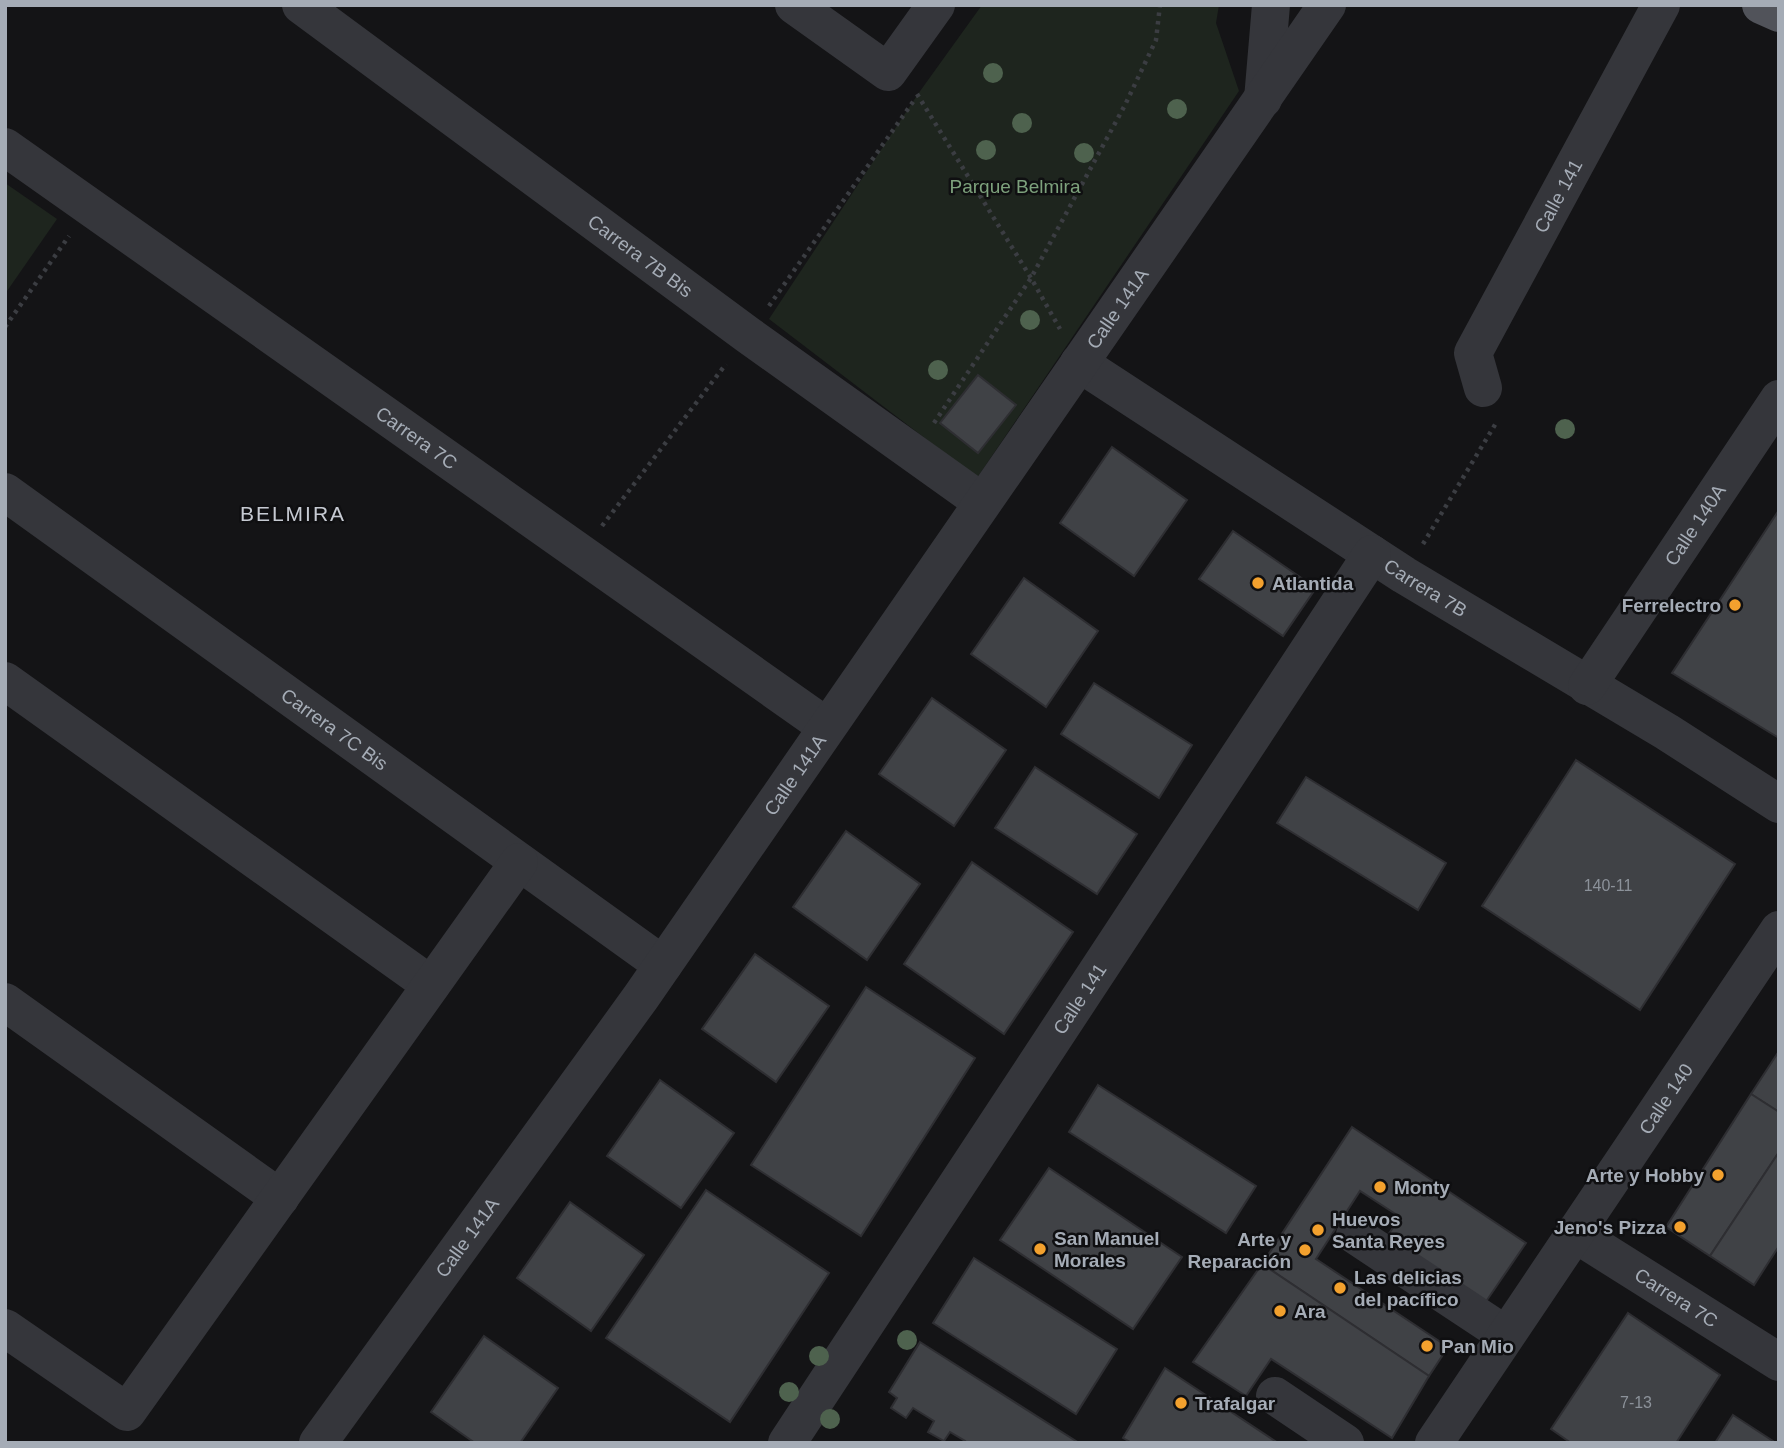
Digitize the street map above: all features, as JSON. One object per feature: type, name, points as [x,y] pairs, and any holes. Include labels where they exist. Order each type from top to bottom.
[{"type":"main road","points":[[1761,5],[1779,13]]},
{"type":"street","name":"Carrera 7B Bis","points":[[301,5],[982,502]]},
{"type":"street","points":[[794,5],[888,72],[936,5]]},
{"type":"street","points":[[1263,101],[1271,5]]},
{"type":"street","name":"Calle 141A","points":[[318,1443],[663,965],[1327,5]]},
{"type":"street","name":"Calle 141","points":[[1483,388],[1473,353],[1661,5]]},
{"type":"street","name":"Carrera 7C","points":[[5,147],[827,727]]},
{"type":"street","name":"Carrera 7B","points":[[1079,363],[1404,575],[1667,733],[1779,804]]},
{"type":"street","name":"Calle 140A","points":[[1587,686],[1779,400]]},
{"type":"street","name":"Carrera 7C Bis","points":[[5,492],[663,965]]},
{"type":"street","name":"Calle 141","points":[[787,1443],[1372,554]]},
{"type":"street","points":[[5,681],[431,985]]},
{"type":"street","points":[[5,1328],[127,1412],[519,862]]},
{"type":"street","name":"Calle 140","points":[[1434,1443],[1779,930]]},
{"type":"street","points":[[5,1002],[281,1198]]},
{"type":"street","name":"Carrera 7C","points":[[1574,1233],[1779,1362]]},
{"type":"street","points":[[1355,1235],[1506,1335]]},
{"type":"street","points":[[1276,1396],[1345,1443]]},
{"type":"path","points":[[914,453],[1031,278],[1125,106],[1156,40],[1160,5]]},
{"type":"path","points":[[918,94],[1031,278],[1079,363]]},
{"type":"path","points":[[5,327],[89,206]]},
{"type":"path","points":[[1404,575],[1499,419],[1483,388]]},
{"type":"green space","name":"Parque Belmira","points":[[982,5],[1219,5],[1216,23],[1239,91],[977,478],[769,319],[918,94]]},
{"type":"green space","points":[[5,183],[57,219],[5,294]]},
{"type":"building","points":[[978,375],[1016,405],[978,453],[940,423]]},
{"type":"building","points":[[1112,447],[1187,500],[1134,576],[1060,523]]},
{"type":"building","points":[[1779,510],[1779,738],[1672,673]]},
{"type":"building","name":"Atlantida","points":[[1233,531],[1316,588],[1283,636],[1199,579]]},
{"type":"building","points":[[1024,578],[1098,631],[1046,707],[971,654]]},
{"type":"building","points":[[1094,683],[1192,745],[1159,798],[1061,734]]},
{"type":"building","points":[[932,698],[1006,750],[954,826],[879,774]]},
{"type":"building","points":[[1576,760],[1735,864],[1640,1010],[1482,906]]},
{"type":"building","points":[[1035,767],[1137,834],[1097,894],[995,828]]},
{"type":"building","points":[[1306,777],[1446,863],[1418,910],[1277,823]]},
{"type":"building","points":[[846,831],[920,884],[867,960],[793,907]]},
{"type":"building","points":[[972,862],[1073,932],[1004,1034],[904,964]]},
{"type":"building","points":[[755,954],[829,1006],[776,1082],[702,1029]]},
{"type":"building","points":[[866,987],[975,1058],[861,1236],[751,1165]]},
{"type":"building","points":[[1779,1051],[1779,1112],[1751,1094]]},
{"type":"building","points":[[660,1080],[734,1133],[681,1208],[607,1156]]},
{"type":"building","points":[[1098,1085],[1256,1186],[1226,1233],[1069,1132]]},
{"type":"building","points":[[1751,1094],[1779,1112],[1779,1152],[1710,1256],[1666,1227]]},
{"type":"building","points":[[1352,1127],[1526,1243],[1485,1303],[1386,1238],[1400,1217],[1360,1191],[1316,1259],[1448,1347],[1429,1376],[1262,1264]]},
{"type":"building","points":[[1779,1152],[1779,1246],[1754,1285],[1710,1256]]},
{"type":"building","name":"San Manuel Morales","points":[[1049,1168],[1182,1257],[1133,1329],[1000,1240]]},
{"type":"building","points":[[706,1190],[829,1273],[730,1422],[606,1338]]},
{"type":"building","points":[[570,1202],[644,1255],[591,1331],[517,1278]]},
{"type":"building","points":[[974,1258],[1117,1349],[1076,1414],[933,1323]]},
{"type":"building","name":"Ara","points":[[1262,1264],[1429,1376],[1392,1438],[1271,1359],[1246,1396],[1193,1362]]},
{"type":"building","points":[[1628,1313],[1720,1375],[1676,1443],[1571,1443],[1551,1429]]},
{"type":"building","points":[[484,1336],[558,1388],[520,1443],[475,1443],[431,1412]]},
{"type":"building","points":[[920,1342],[1079,1443],[964,1443],[965,1441],[950,1432],[944,1441],[928,1432],[934,1421],[913,1408],[906,1418],[891,1408],[897,1398],[889,1392]]},
{"type":"building","name":"Trafalgar","points":[[1165,1368],[1278,1443],[1132,1443],[1123,1438]]},
{"type":"building","points":[[1733,1415],[1776,1443],[1715,1443]]},
{"type":"place","name":"Atlantida","points":[[1258,583]]},
{"type":"place","name":"Ferrelectro","points":[[1735,605]]},
{"type":"place","name":"Arte y Hobby","points":[[1718,1175]]},
{"type":"place","name":"Monty","points":[[1380,1187]]},
{"type":"place","name":"Jeno's Pizza","points":[[1680,1227]]},
{"type":"place","name":"Huevos Santa Reyes","points":[[1318,1230]]},
{"type":"place","name":"San Manuel Morales","points":[[1040,1249]]},
{"type":"place","name":"Arte y Reparación","points":[[1305,1250]]},
{"type":"place","name":"Las delicias del pacífico","points":[[1340,1288]]},
{"type":"place","name":"Ara","points":[[1280,1311]]},
{"type":"place","name":"Pan Mio","points":[[1427,1346]]},
{"type":"place","name":"Trafalgar","points":[[1181,1403]]},
{"type":"district","name":"BELMIRA","points":[[293,513]]}]
